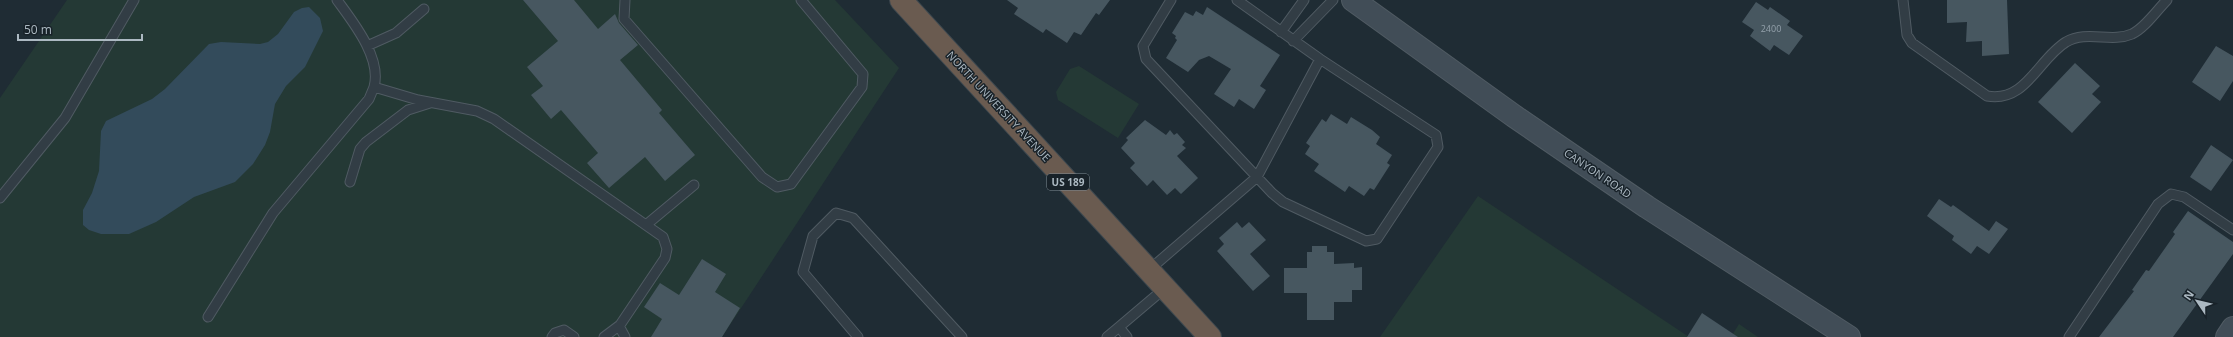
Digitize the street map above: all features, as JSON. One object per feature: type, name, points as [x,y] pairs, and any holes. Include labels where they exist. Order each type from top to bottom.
[{"type":"highway","name":"NORTH UNIVERSITY AVENUE","points":[[901,0],[1210,337]]},
{"type":"main road","name":"CANYON ROAD","points":[[1353,0],[1514,116],[1640,203],[1849,337]]},
{"type":"main road","points":[[2227,337],[2233,328]]},
{"type":"lane","points":[[0,198],[65,118],[134,0]]},
{"type":"lane","points":[[208,317],[264,225],[369,99],[374,88],[376,79],[367,46],[359,30],[336,0]]},
{"type":"lane","points":[[625,0],[624,19],[762,177],[777,187],[791,184],[862,87],[863,74],[801,0]]},
{"type":"lane","points":[[1171,0],[1143,46],[1146,59],[1257,177],[1283,202],[1366,241],[1377,239],[1438,147],[1436,135],[1293,41],[1238,0]]},
{"type":"lane","points":[[1281,32],[1304,0]]},
{"type":"lane","points":[[1293,41],[1332,0]]},
{"type":"lane","points":[[1903,0],[1907,35],[1912,43],[1987,96],[1996,98],[2008,95],[2024,87],[2052,54],[2065,43],[2078,36],[2119,36],[2132,34],[2139,29],[2167,0]]},
{"type":"lane","points":[[367,46],[396,33],[424,9]]},
{"type":"lane","points":[[1149,270],[1257,177],[1320,59]]},
{"type":"lane","points":[[374,88],[431,103],[477,110],[494,119],[663,237],[667,249],[665,258],[619,326],[604,337]]},
{"type":"lane","points":[[350,182],[360,149],[366,142],[408,110],[431,103]]},
{"type":"lane","points":[[646,225],[694,185]]},
{"type":"lane","points":[[2069,337],[2158,204],[2171,194],[2184,197],[2233,230]]},
{"type":"lane","points":[[858,337],[803,272],[813,236],[836,213],[853,218],[962,337]]},
{"type":"lane","points":[[1107,337],[1165,288]]},
{"type":"lane","points":[[552,337],[558,326],[574,337]]},
{"type":"lane","points":[[619,326],[625,337]]},
{"type":"lane","points":[[1119,327],[1127,337]]},
{"type":"green space","points":[[67,0],[835,0],[899,68],[722,337],[0,337],[0,98]]},
{"type":"green space","points":[[1079,66],[1139,104],[1118,138],[1058,100],[1056,92],[1070,69]]},
{"type":"green space","points":[[1478,196],[1689,337],[1380,337]]},
{"type":"green space","points":[[1739,324],[1758,337],[1731,337]]},
{"type":"water","points":[[309,7],[320,18],[323,31],[305,67],[286,86],[275,104],[270,132],[265,145],[253,164],[235,182],[194,197],[156,222],[129,234],[101,234],[89,230],[83,225],[83,210],[92,193],[99,171],[101,131],[106,121],[152,99],[165,89],[209,44],[221,42],[260,44],[268,42],[278,34],[294,12],[302,8]]},
{"type":"building","points":[[523,0],[574,0],[598,29],[615,14],[619,23],[638,45],[620,60],[662,110],[659,113],[695,155],[665,181],[645,157],[609,188],[587,163],[598,153],[561,110],[551,119],[531,95],[543,86],[527,67],[558,41]]},
{"type":"building","points":[[1007,0],[1110,0],[1099,15],[1096,13],[1081,35],[1074,32],[1067,43],[1046,29],[1043,33],[1014,14],[1018,8]]},
{"type":"building","points":[[1947,0],[2007,0],[2009,54],[1982,56],[1982,41],[1966,42],[1967,22],[1947,23]]},
{"type":"building","points":[[1756,2],[1768,10],[1770,7],[1790,21],[1787,25],[1803,36],[1789,55],[1774,45],[1770,51],[1750,36],[1754,30],[1742,22]]},
{"type":"building","points":[[1207,7],[1280,55],[1260,86],[1266,90],[1254,109],[1239,99],[1234,107],[1214,94],[1231,69],[1209,56],[1199,60],[1188,72],[1166,58],[1177,40],[1175,38],[1176,36],[1172,33],[1185,12],[1193,16],[1196,11],[1203,15]]},
{"type":"building","points":[[2216,46],[2233,56],[2233,81],[2220,101],[2192,82]]},
{"type":"building","points":[[2075,63],[2100,86],[2092,94],[2101,102],[2072,133],[2038,102]]},
{"type":"building","points":[[1331,114],[1347,124],[1351,117],[1372,130],[1380,137],[1376,144],[1392,155],[1387,163],[1390,165],[1374,190],[1370,188],[1364,196],[1349,186],[1345,192],[1314,171],[1319,164],[1305,154],[1310,146],[1306,143],[1322,119],[1326,122]]},
{"type":"building","points":[[1145,120],[1166,135],[1170,130],[1174,135],[1177,133],[1185,142],[1182,145],[1186,148],[1177,156],[1198,178],[1181,194],[1175,188],[1167,195],[1153,180],[1147,186],[1130,168],[1135,163],[1121,148],[1128,140],[1126,138]]},
{"type":"building","points":[[2211,145],[2233,160],[2211,191],[2190,177]]},
{"type":"building","points":[[1939,199],[1951,207],[1953,205],[1989,231],[1996,221],[2008,229],[1989,254],[1977,246],[1971,254],[1952,240],[1954,236],[1927,216]]},
{"type":"building","points":[[2188,211],[2233,242],[2233,254],[2173,337],[2099,337],[2134,291],[2132,290],[2146,270],[2149,271],[2175,234],[2173,232]]},
{"type":"building","points":[[1237,222],[1242,228],[1249,222],[1266,240],[1250,254],[1270,276],[1253,291],[1217,251],[1224,244],[1219,238]]},
{"type":"building","points":[[1312,246],[1327,246],[1327,252],[1334,252],[1334,264],[1354,263],[1354,268],[1362,267],[1362,290],[1352,290],[1352,302],[1334,302],[1334,320],[1307,320],[1307,293],[1284,293],[1284,268],[1307,268],[1307,252],[1312,252]]},
{"type":"building","points":[[702,259],[726,274],[715,292],[740,308],[722,337],[651,337],[662,319],[644,307],[660,283],[679,295]]},
{"type":"building","points":[[1702,313],[1738,337],[1687,337]]}]
